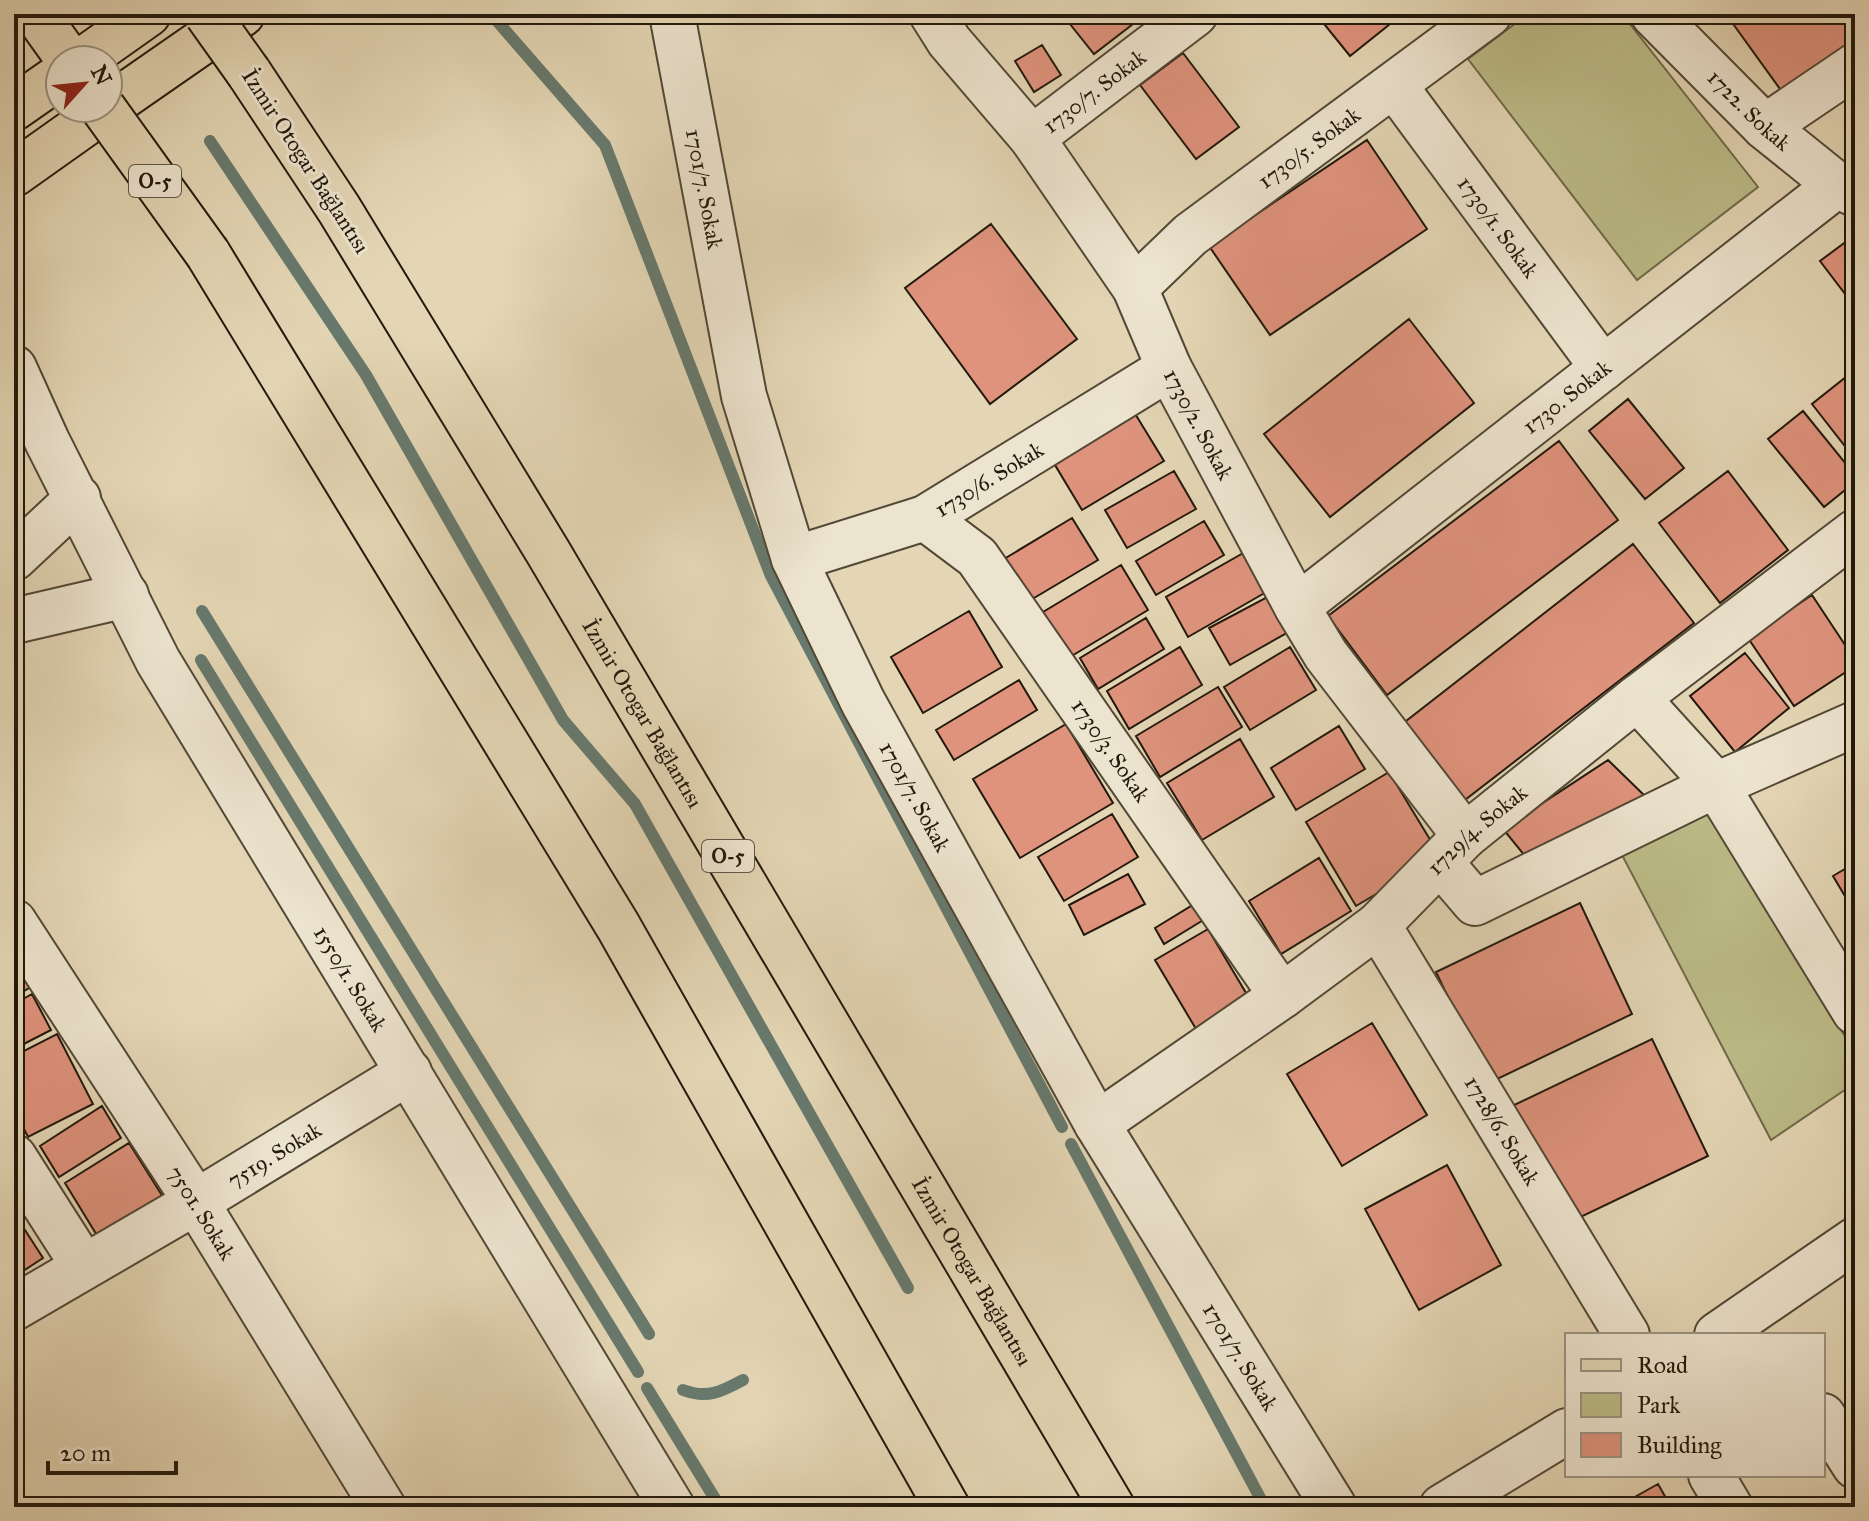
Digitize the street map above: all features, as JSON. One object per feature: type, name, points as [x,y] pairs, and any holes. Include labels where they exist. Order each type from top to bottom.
[{"type":"main road","points":[[36,14],[58,44]]},
{"type":"main road","points":[[106,44],[148,14]]},
{"type":"main road","points":[[124,93],[205,25],[242,14]]},
{"type":"main road","name":"İzmir Otogar Bağlantısı","points":[[205,25],[249,73],[339,209],[557,565],[1112,1507]]},
{"type":"main road","points":[[14,108],[44,87]]},
{"type":"main road","points":[[15,175],[84,124]]},
{"type":"main road","name":"O-5","points":[[117,124],[208,254],[618,926],[947,1507]]},
{"type":"street","name":"1701/7. Sokak","points":[[672,14],[744,396],[794,559],[863,702],[1097,1124],[1334,1507]]},
{"type":"street","name":"1730/7. Sokak","points":[[1032,138],[1195,14]]},
{"type":"street","name":"1730/5. Sokak","points":[[1135,288],[1190,235],[1489,14]]},
{"type":"street","name":"1722. Sokak","points":[[1653,14],[1765,127],[1846,190]]},
{"type":"street","name":"1730/2. Sokak","points":[[936,16],[949,41],[1032,138],[1135,288],[1169,368],[1297,607],[1452,849],[1475,903],[1716,785]]},
{"type":"street","points":[[1765,127],[1855,66]]},
{"type":"street","name":"1730/1. Sokak","points":[[1394,85],[1603,368]]},
{"type":"street","name":"1730. Sokak","points":[[1297,607],[1603,368],[1846,190]]},
{"type":"street","name":"1550/1. Sokak","points":[[14,368],[47,441],[158,661],[672,1507]]},
{"type":"street","name":"1730/6. Sokak","points":[[794,559],[925,518],[1169,368]]},
{"type":"street","name":"1550/1. Sokak","points":[[14,407],[47,441]]},
{"type":"street","points":[[14,558],[78,498]]},
{"type":"street","name":"1730/3. Sokak","points":[[925,518],[977,557],[1282,996]]},
{"type":"street","name":"1729/4. Sokak","points":[[1097,1124],[1282,996],[1378,925],[1452,849],[1637,698],[1855,532]]},
{"type":"street","points":[[14,621],[126,595]]},
{"type":"street","points":[[1637,698],[1716,785],[1855,1012]]},
{"type":"street","points":[[1716,785],[1855,724]]},
{"type":"street","name":"7501. Sokak","points":[[14,922],[196,1202],[383,1507]]},
{"type":"street","name":"1728/6. Sokak","points":[[1378,925],[1626,1333]]},
{"type":"street","name":"7519. Sokak","points":[[14,1308],[409,1072]]},
{"type":"street","points":[[14,1157],[83,1265]]},
{"type":"street","points":[[1724,1333],[1763,1322],[1855,1240]]},
{"type":"street","points":[[1825,1419],[1855,1466]]},
{"type":"street","points":[[1442,1507],[1565,1432]]},
{"type":"street","points":[[1712,1477],[1730,1507]]},
{"type":"green space","points":[[1528,14],[1622,14],[1758,187],[1637,280],[1468,59]]},
{"type":"green space","points":[[1709,811],[1855,1053],[1855,1083],[1771,1140],[1622,855]]},
{"type":"building","points":[[1062,14],[1146,14],[1094,54]]},
{"type":"building","points":[[1316,14],[1382,14],[1390,24],[1350,56]]},
{"type":"building","points":[[1741,14],[1855,14],[1855,46],[1785,96],[1731,21]]},
{"type":"building","points":[[1042,45],[1061,75],[1034,92],[1015,61]]},
{"type":"building","points":[[1183,53],[1239,127],[1196,159],[1140,85]]},
{"type":"building","points":[[1367,140],[1427,229],[1270,335],[1209,246]]},
{"type":"building","points":[[991,224],[1077,339],[990,404],[905,288]]},
{"type":"building","points":[[1855,235],[1855,307],[1820,261]]},
{"type":"building","points":[[1409,319],[1474,403],[1330,517],[1264,434]]},
{"type":"building","points":[[1851,373],[1855,378],[1855,459],[1812,404]]},
{"type":"building","points":[[1628,399],[1684,468],[1645,499],[1589,431]]},
{"type":"building","points":[[1803,411],[1855,475],[1855,482],[1824,507],[1768,439]]},
{"type":"building","points":[[1134,412],[1164,461],[1082,510],[1052,460]]},
{"type":"building","points":[[1559,441],[1618,520],[1387,695],[1328,616]]},
{"type":"building","points":[[1174,471],[1196,509],[1127,548],[1105,510]]},
{"type":"building","points":[[1728,471],[1788,550],[1720,603],[1659,523]]},
{"type":"building","points":[[1072,518],[1098,560],[1029,601],[1004,559]]},
{"type":"building","points":[[1204,521],[1224,555],[1156,595],[1136,561]]},
{"type":"building","points":[[1633,544],[1694,623],[1461,803],[1401,725]]},
{"type":"building","points":[[1245,552],[1268,591],[1188,637],[1166,597]]},
{"type":"building","points":[[1121,565],[1148,610],[1070,657],[1043,612]]},
{"type":"building","points":[[1273,594],[1292,630],[1230,665],[1209,628]]},
{"type":"building","points":[[1812,595],[1855,660],[1855,666],[1794,706],[1748,638]]},
{"type":"building","points":[[969,611],[1002,667],[923,713],[891,657]]},
{"type":"building","points":[[1146,618],[1164,649],[1098,689],[1080,658]]},
{"type":"building","points":[[1180,647],[1202,685],[1129,729],[1107,691]]},
{"type":"building","points":[[1290,647],[1316,690],[1250,730],[1224,687]]},
{"type":"building","points":[[1745,653],[1789,708],[1735,752],[1690,696]]},
{"type":"building","points":[[1019,680],[1037,710],[954,760],[936,730]]},
{"type":"building","points":[[1218,687],[1242,727],[1160,777],[1136,736]]},
{"type":"building","points":[[1066,724],[1113,803],[1020,858],[973,779]]},
{"type":"building","points":[[1339,726],[1365,769],[1296,810],[1271,768]]},
{"type":"building","points":[[1240,739],[1274,797],[1202,840],[1167,783]]},
{"type":"building","points":[[1608,760],[1649,800],[1525,856],[1503,829]]},
{"type":"building","points":[[1389,772],[1440,856],[1356,906],[1306,822]]},
{"type":"building","points":[[1112,814],[1138,857],[1064,901],[1038,857]]},
{"type":"building","points":[[1319,858],[1351,911],[1281,954],[1249,901]]},
{"type":"building","points":[[1855,863],[1855,913],[1833,876]]},
{"type":"building","points":[[1128,874],[1145,904],[1084,935],[1069,905]]},
{"type":"building","points":[[1196,903],[1205,919],[1164,944],[1155,928]]},
{"type":"building","points":[[1580,903],[1632,1014],[1489,1083],[1436,972]]},
{"type":"building","points":[[1208,929],[1249,998],[1196,1029],[1155,960]]},
{"type":"building","points":[[14,934],[41,981],[14,997]]},
{"type":"building","points":[[32,994],[51,1030],[14,1049],[14,1004]]},
{"type":"building","points":[[1372,1023],[1427,1115],[1342,1166],[1287,1074]]},
{"type":"building","points":[[57,1034],[93,1104],[28,1137],[14,1109],[14,1056]]},
{"type":"building","points":[[1652,1039],[1708,1156],[1566,1224],[1510,1107]]},
{"type":"building","points":[[102,1106],[121,1138],[59,1177],[40,1146]]},
{"type":"building","points":[[129,1143],[163,1197],[98,1237],[65,1183]]},
{"type":"building","points":[[1447,1165],[1501,1265],[1419,1310],[1365,1209]]},
{"type":"building","points":[[14,1213],[43,1258],[14,1277]]},
{"type":"building","points":[[1658,1484],[1671,1507],[1617,1507]]},
{"type":"waterway","points":[[491,14],[605,145],[771,576],[1062,1127]]},
{"type":"waterway","points":[[210,141],[366,375],[563,720],[635,804],[908,1288]]},
{"type":"waterway","points":[[202,611],[649,1334]]},
{"type":"waterway","points":[[201,660],[638,1372]]},
{"type":"waterway","points":[[1071,1144],[1265,1507]]},
{"type":"waterway","points":[[683,1390],[699,1394],[714,1393],[743,1380]]},
{"type":"waterway","points":[[647,1388],[720,1507]]}]
